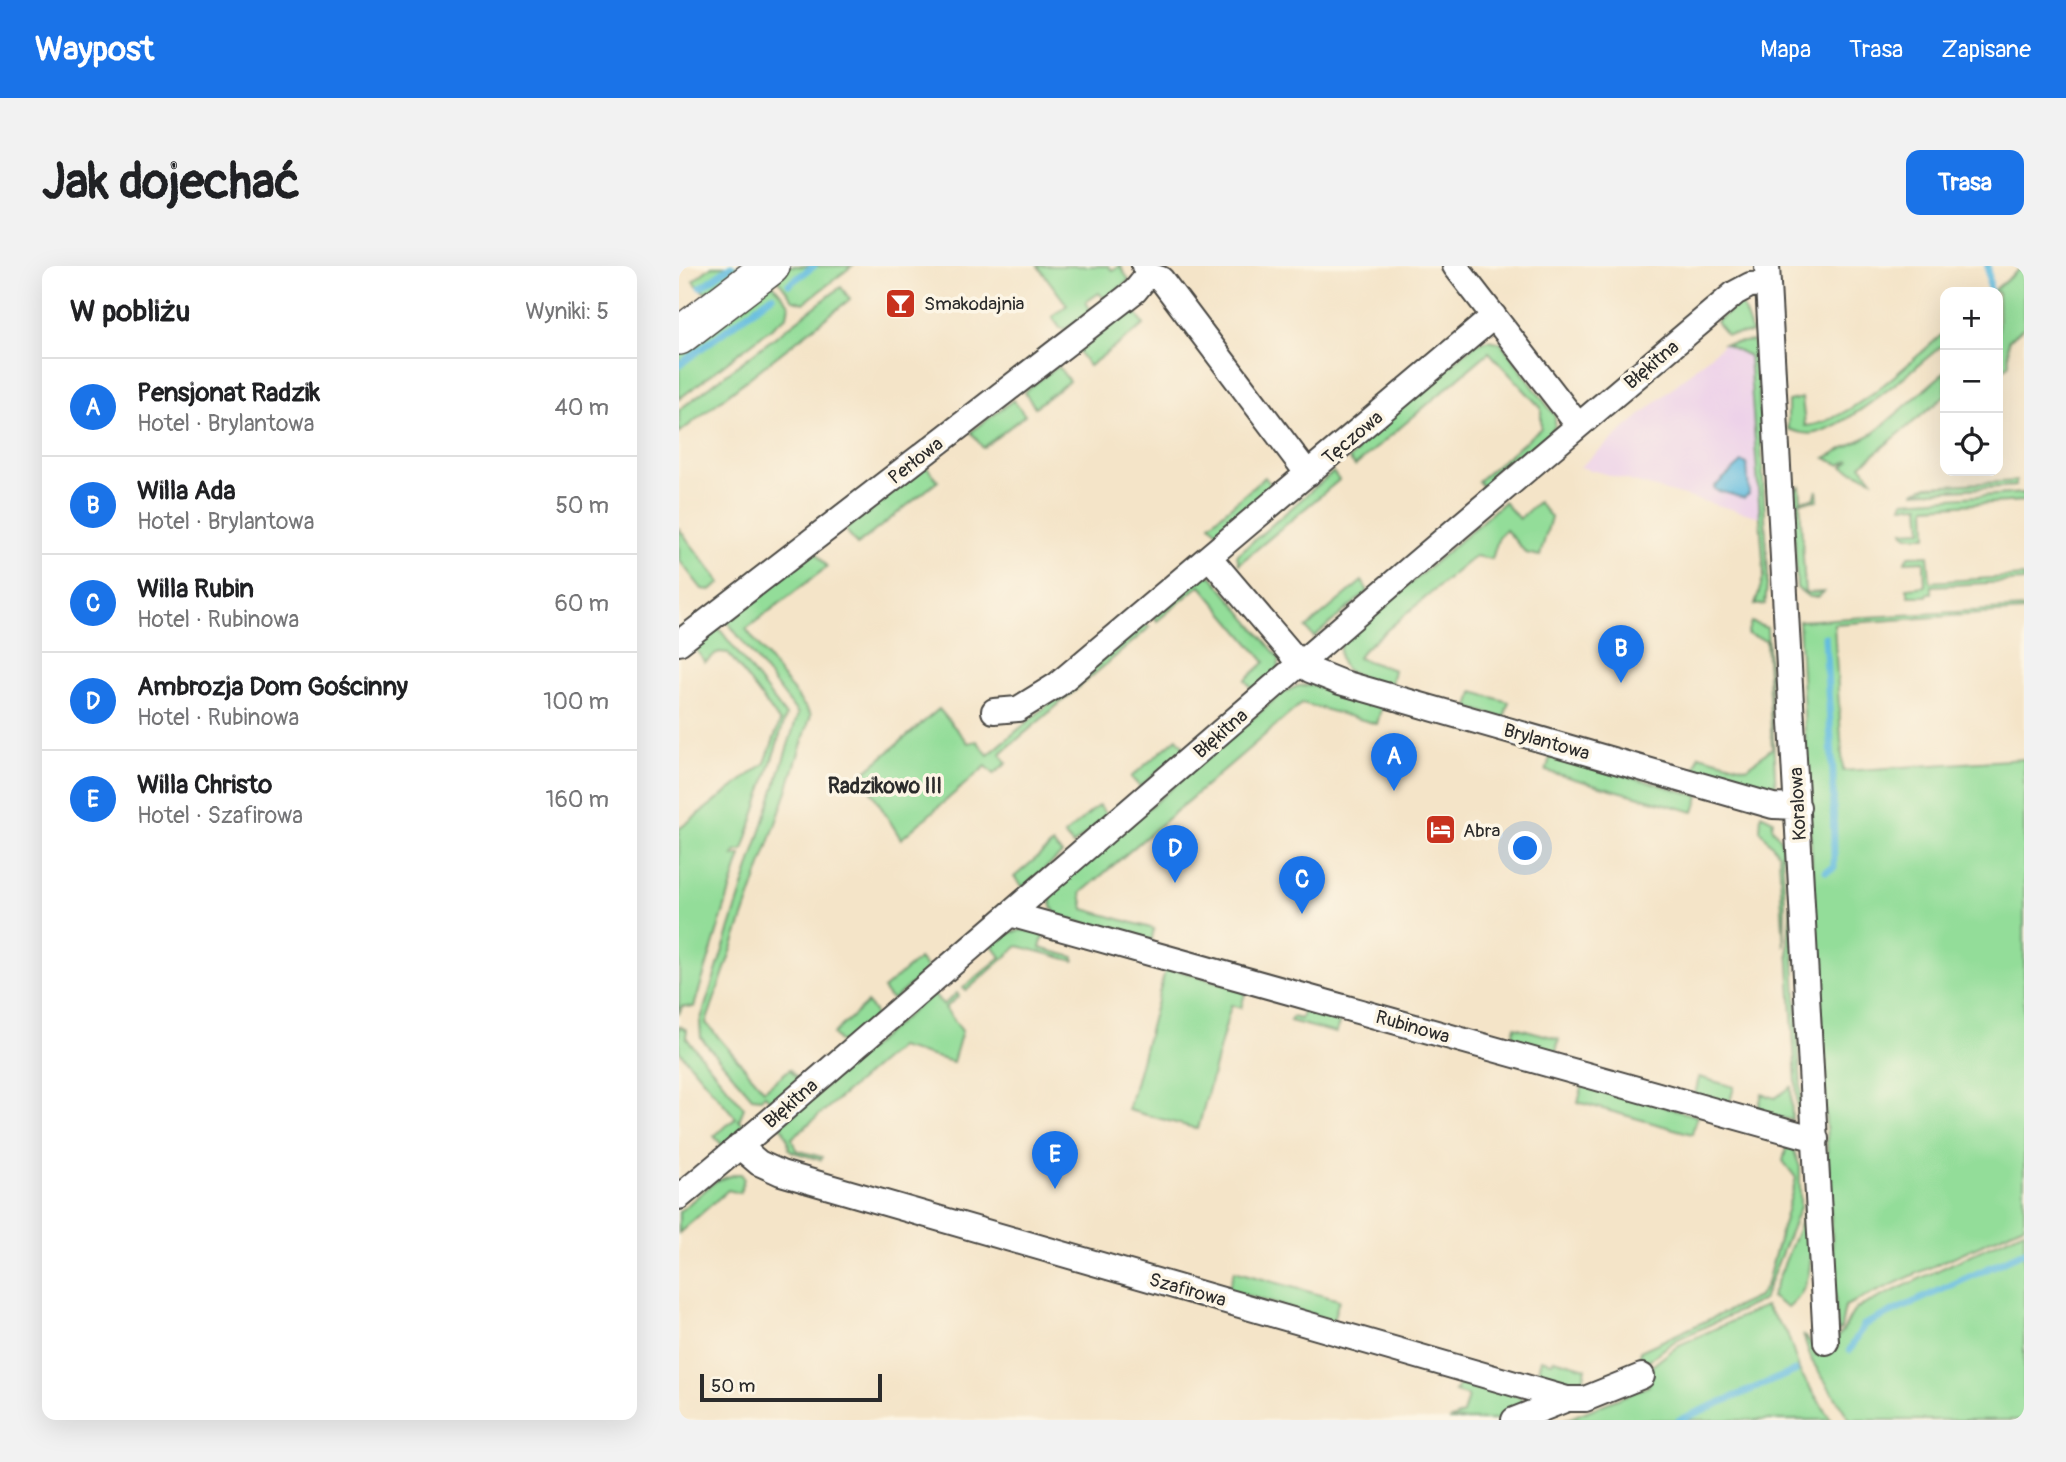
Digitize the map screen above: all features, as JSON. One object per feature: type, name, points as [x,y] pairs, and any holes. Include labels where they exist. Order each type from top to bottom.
[{"type":"street","points":[[679,337],[771,266]]},
{"type":"street","points":[[1455,266],[1578,425]]},
{"type":"street","name":"Perłowa","points":[[679,643],[1135,291],[1146,271],[1161,279],[1308,474]]},
{"type":"street","name":"Błękitna","points":[[679,1197],[1578,425],[1735,293],[1768,275]]},
{"type":"street","name":"Koralowa","points":[[1768,275],[1826,1342]]},
{"type":"street","name":"Tęczowa","points":[[994,711],[1019,709],[1056,685],[1494,316]]},
{"type":"street","points":[[1209,557],[1300,664]]},
{"type":"street","name":"Brylantowa","points":[[1300,664],[1340,682],[1773,806],[1798,807]]},
{"type":"street","name":"Rubinowa","points":[[1010,914],[1816,1139]]},
{"type":"street","name":"Szafirowa","points":[[739,1146],[759,1163],[781,1173],[1290,1317],[1567,1399],[1585,1399],[1642,1376]]},
{"type":"street","points":[[1514,1420],[1567,1399]]},
{"type":"shaded area","points":[[1724,344],[1749,356],[1760,517],[1580,467]]},
{"type":"green space","points":[[712,266],[754,266],[705,293],[693,281]]},
{"type":"green space","points":[[789,266],[852,266],[804,303],[793,300],[776,277]]},
{"type":"green space","points":[[1038,266],[1108,266],[1112,270],[1120,266],[1129,280],[1106,300],[1099,293],[1086,302],[1091,311],[1066,329],[1060,328],[1052,317],[1067,305]]},
{"type":"green space","points":[[2023,266],[2024,327],[2008,341],[2009,364],[2003,370],[2003,287],[1998,287]]},
{"type":"green space","points":[[772,283],[789,304],[787,316],[679,399],[679,351]]},
{"type":"green space","points":[[841,287],[850,299],[679,433],[679,410]]},
{"type":"green space","points":[[1737,305],[1742,305],[1752,333],[1727,335],[1716,322]]},
{"type":"green space","points":[[1133,309],[1144,325],[1089,366],[1078,351]]},
{"type":"green space","points":[[1940,336],[1940,347],[1864,408],[1846,419],[1815,433],[1788,429],[1788,401],[1802,398],[1805,426],[1823,422],[1860,402]]},
{"type":"green space","points":[[1489,340],[1501,343],[1555,416],[1555,426],[1548,436],[1486,490],[1478,481],[1541,428],[1541,408],[1489,352],[1355,466],[1349,459],[1357,452],[1355,446],[1477,343]]},
{"type":"green space","points":[[1753,341],[1757,361],[1768,575],[1765,604],[1755,605],[1764,575],[1749,356],[1724,344]]},
{"type":"green space","points":[[1058,366],[1069,381],[1035,407],[1024,392]]},
{"type":"green space","points":[[1940,376],[1940,400],[1861,465],[1872,479],[1843,467],[1850,460],[1840,465],[1825,458],[1874,433]]},
{"type":"green space","points":[[1013,400],[1025,415],[983,448],[971,432]]},
{"type":"green space","points":[[926,466],[938,481],[857,545],[845,529]]},
{"type":"green space","points":[[1333,472],[1339,480],[1239,564],[1237,555]]},
{"type":"green space","points":[[1265,477],[1274,489],[1220,535],[1210,524]]},
{"type":"green space","points":[[2016,481],[2016,486],[1914,492],[1928,486]]},
{"type":"green space","points":[[1800,486],[1801,500],[1814,499],[1817,490],[1818,500],[1800,502],[1805,593],[1824,592],[1818,597],[1809,597],[1797,588],[1792,491]]},
{"type":"green space","points":[[2024,493],[2024,501],[1926,507],[1927,536],[1908,536],[1903,531],[1922,530],[1920,505],[1902,506],[1904,501]]},
{"type":"green space","points":[[1504,502],[1519,519],[1538,502],[1551,517],[1540,556],[1526,553],[1506,530],[1499,536],[1492,559],[1475,556],[1362,651],[1358,658],[1394,670],[1391,683],[1387,685],[1369,680],[1346,669],[1339,654],[1341,644]]},
{"type":"green space","points":[[679,529],[721,583],[711,590],[702,589],[679,560]]},
{"type":"green space","points":[[815,551],[827,567],[746,629],[811,715],[706,1023],[764,1090],[790,1069],[799,1080],[773,1103],[765,1095],[761,1098],[752,1097],[701,1038],[700,1022],[798,714],[726,620]]},
{"type":"green space","points":[[1928,555],[1930,582],[2024,576],[2024,581],[1932,586],[1932,593],[1927,596],[1909,596],[1907,588],[1925,586],[1924,561],[1905,562],[1906,559],[1909,556]]},
{"type":"green space","points":[[1202,576],[1212,576],[1280,659],[1277,670],[1253,690],[1245,680],[1265,662],[1200,585],[1157,621],[1153,615]]},
{"type":"green space","points":[[1362,581],[1368,591],[1314,637],[1306,628]]},
{"type":"green space","points":[[2024,608],[2024,611],[1834,624],[1843,771],[2024,759],[2024,1225],[1845,1306],[1841,1328],[1837,1332],[1799,621]]},
{"type":"green space","points":[[1751,622],[1767,628],[1776,792],[1772,793],[1694,772],[1699,755],[1747,768],[1772,748],[1766,640],[1747,634]]},
{"type":"green space","points":[[1144,624],[1150,627],[1000,754],[1007,763],[994,774],[986,766],[901,839],[861,775],[939,709],[968,743],[977,741],[988,755]]},
{"type":"green space","points":[[718,627],[786,716],[743,850],[735,852],[733,856],[741,855],[694,1007],[682,1006],[679,1014],[679,829],[765,763],[780,722],[728,653],[719,652],[705,662],[693,646]]},
{"type":"green space","points":[[1311,685],[1382,706],[1377,724],[1302,703],[1081,893],[1084,909],[1154,929],[1151,943],[1057,915],[1051,904],[1052,891],[1282,693],[1298,686]]},
{"type":"green space","points":[[1473,692],[1509,702],[1504,718],[1469,708]]},
{"type":"green space","points":[[1177,738],[1185,748],[1140,787],[1131,777]]},
{"type":"green space","points":[[1551,754],[1699,796],[1694,812],[1546,771]]},
{"type":"green space","points":[[1099,805],[1107,815],[1073,845],[1064,835]]},
{"type":"green space","points":[[1761,814],[1773,820],[1772,827],[1780,838],[1782,847],[1784,947],[1779,854],[1760,830]]},
{"type":"green space","points":[[1053,844],[1062,854],[1023,887],[1014,877]]},
{"type":"green space","points":[[1791,903],[1802,1110],[1798,1116],[1788,946]]},
{"type":"green space","points":[[1022,930],[1044,933],[1040,948],[1074,957],[1074,961],[1018,946],[966,991],[963,988],[1001,957],[991,944],[1005,934]]},
{"type":"green space","points":[[919,959],[926,971],[894,999],[890,998],[883,989]]},
{"type":"green space","points":[[1166,967],[1246,990],[1241,1008],[1231,1005],[1198,1129],[1128,1110]]},
{"type":"green space","points":[[933,993],[943,1005],[957,993],[959,996],[945,1008],[962,1031],[953,1062],[899,1047],[792,1138],[796,1150],[822,1157],[821,1160],[789,1149],[781,1125]]},
{"type":"green space","points":[[867,1003],[875,1016],[844,1043],[840,1042],[833,1034]]},
{"type":"green space","points":[[1305,1006],[1341,1017],[1336,1033],[1290,1021],[1292,1017],[1301,1019]]},
{"type":"green space","points":[[679,1026],[687,1030],[686,1037],[744,1108],[739,1120],[745,1127],[723,1146],[714,1136],[736,1118],[679,1051]]},
{"type":"green space","points":[[1515,1027],[1559,1039],[1555,1057],[1510,1044]]},
{"type":"green space","points":[[1699,1077],[1734,1087],[1729,1105],[1695,1095]]},
{"type":"green space","points":[[1583,1084],[1697,1116],[1692,1134],[1578,1102]]},
{"type":"green space","points":[[1791,1087],[1792,1120],[1757,1113],[1762,1094],[1775,1098]]},
{"type":"green space","points":[[1788,1141],[1794,1144],[1800,1167],[1800,1207],[1763,1300],[1676,1340],[1641,1366],[1640,1351],[1758,1297],[1766,1286],[1796,1178],[1783,1161]]},
{"type":"green space","points":[[741,1174],[744,1178],[740,1193],[728,1190],[679,1233],[679,1212],[716,1181]]},
{"type":"green space","points":[[1808,1204],[1811,1246],[1809,1274],[1798,1298],[1788,1308],[1771,1297]]},
{"type":"green space","points":[[2024,1230],[2024,1420],[1850,1420],[1812,1361],[1803,1335],[1812,1344],[1816,1355],[1838,1347],[1837,1337],[1857,1308]]},
{"type":"green space","points":[[1234,1271],[1339,1300],[1333,1321],[1228,1290]]},
{"type":"green space","points":[[1765,1306],[1787,1333],[1800,1372],[1831,1420],[1565,1420],[1649,1386],[1644,1372],[1679,1345]]},
{"type":"green space","points":[[1541,1359],[1552,1362],[1554,1359],[1586,1368],[1581,1390],[1536,1379]]},
{"type":"green space","points":[[1463,1379],[1521,1397],[1524,1404],[1502,1420],[1449,1420],[1463,1414],[1468,1396],[1455,1392]]},
{"type":"water","points":[[1742,462],[1747,464],[1749,494],[1744,498],[1715,490],[1714,487]]},
{"type":"waterway","points":[[701,287],[731,266]]},
{"type":"waterway","points":[[789,284],[814,266]]},
{"type":"waterway","points":[[1988,266],[1990,287]]},
{"type":"waterway","points":[[679,365],[772,296]]},
{"type":"waterway","points":[[1825,637],[1833,775],[1834,867],[1826,871]]},
{"type":"waterway","points":[[1850,1350],[1864,1325],[2024,1252]]},
{"type":"waterway","points":[[1679,1420],[1795,1371]]},
{"type":"place","name":"Smakodajnia","points":[[901,303]]},
{"type":"place","name":"Willa Ada","points":[[1621,683]]},
{"type":"place","name":"Pensjonat Radzik","points":[[1394,791]]},
{"type":"place","name":"Abra","points":[[1440,830]]},
{"type":"place","name":"Ambrozja Dom Gościnny","points":[[1175,883]]},
{"type":"place","name":"Willa Rubin","points":[[1302,914]]},
{"type":"place","name":"Willa Christo","points":[[1055,1189]]},
{"type":"district","name":"Radzikowo III","points":[[885,786]]}]
